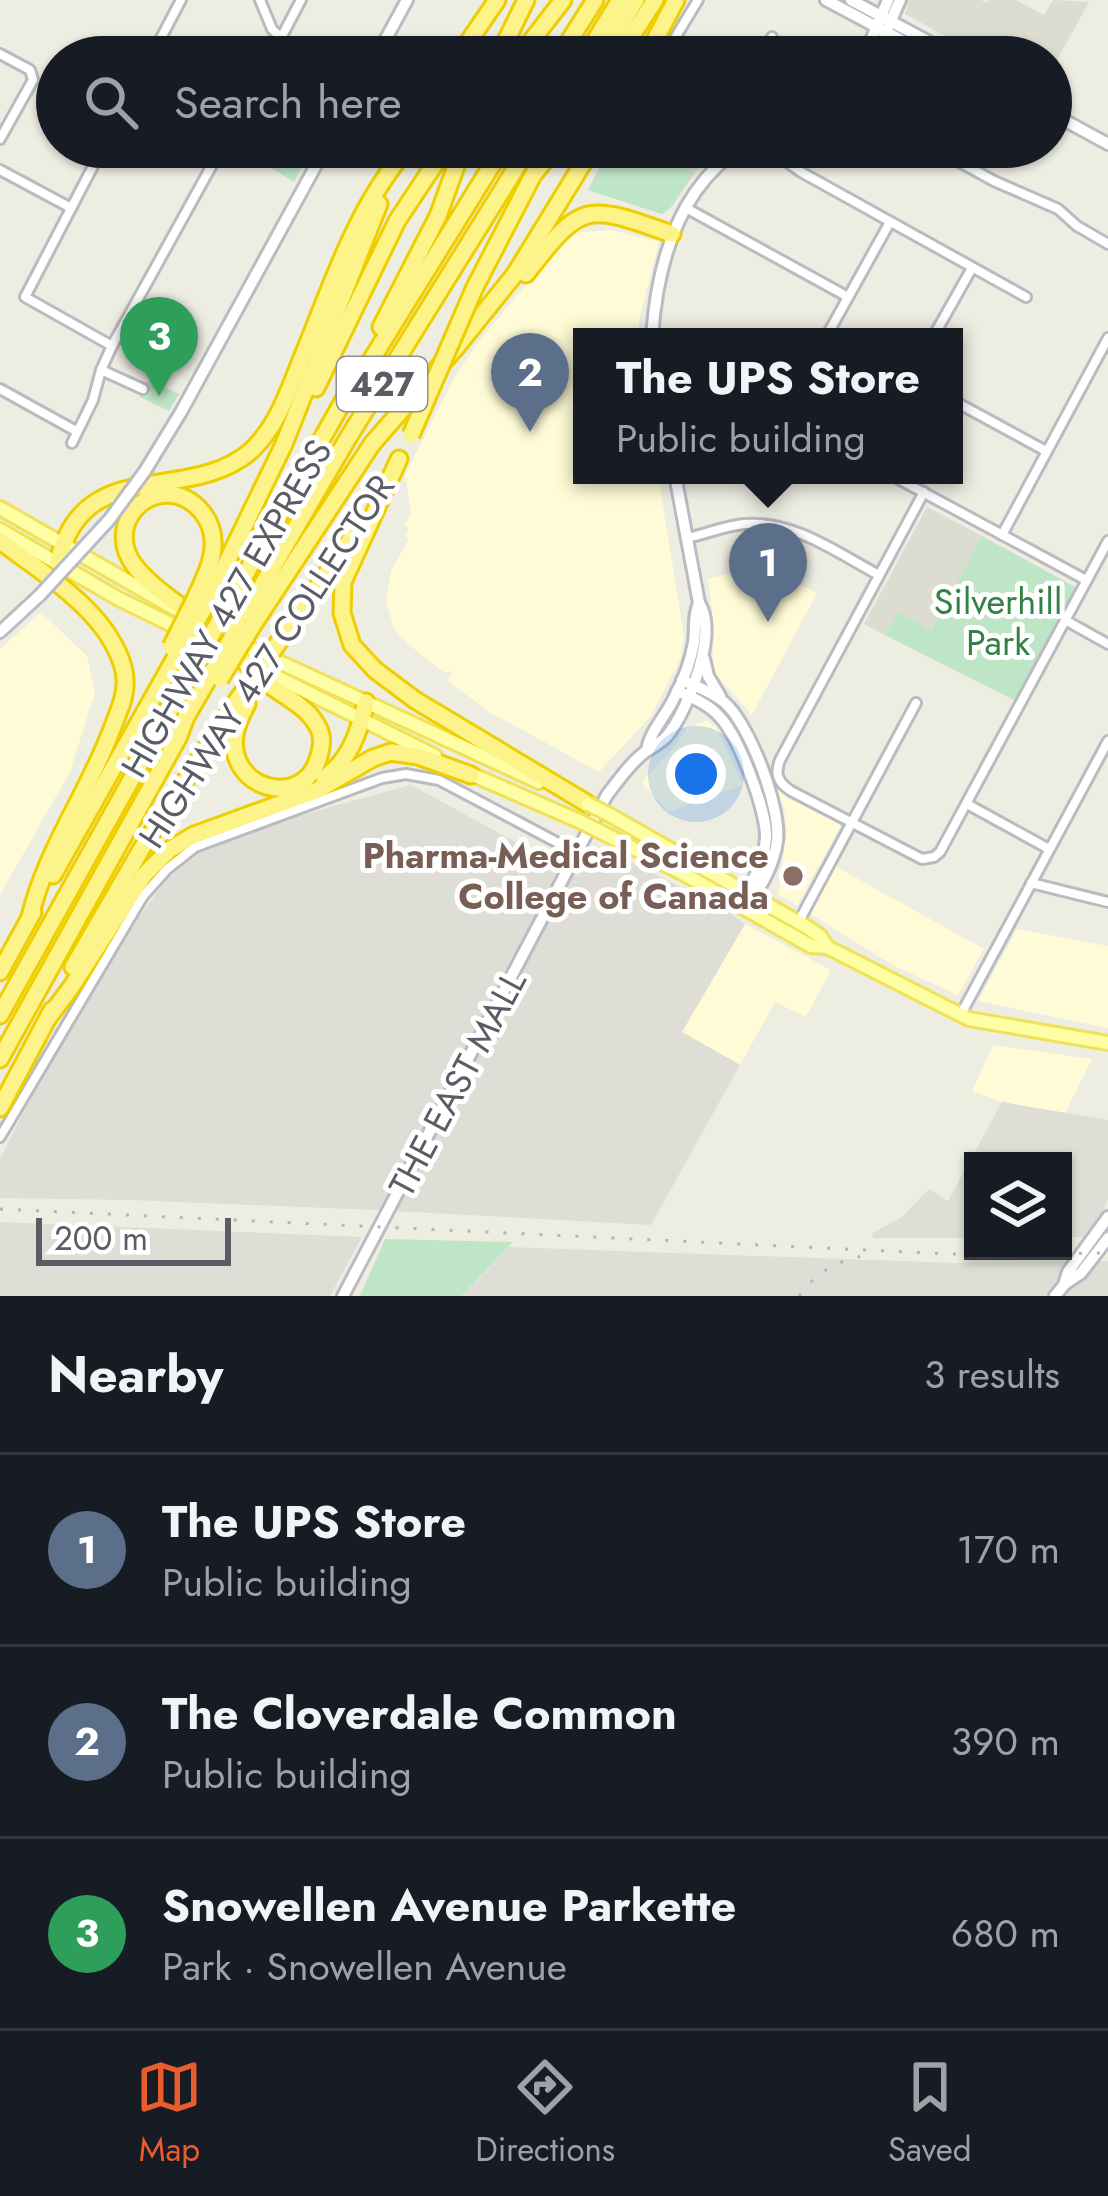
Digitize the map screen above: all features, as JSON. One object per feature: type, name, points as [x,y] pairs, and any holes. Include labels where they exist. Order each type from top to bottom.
[{"type":"highway","points":[[472,36],[497,0]]},
{"type":"highway","points":[[508,36],[526,0]]},
{"type":"highway","points":[[535,36],[563,0]]},
{"type":"highway","points":[[572,36],[595,0]]},
{"type":"highway","points":[[597,36],[620,0]]},
{"type":"highway","points":[[615,36],[636,0]]},
{"type":"highway","points":[[632,36],[655,0]]},
{"type":"highway","points":[[657,36],[676,0]]},
{"type":"highway","points":[[60,554],[76,520],[100,497],[227,466],[260,441],[285,400],[351,238],[391,168]]},
{"type":"highway","name":"HIGHWAY 427 COLLECTOR","points":[[0,972],[200,602],[215,589],[284,444],[396,168]]},
{"type":"highway","points":[[215,589],[286,453],[371,269],[432,168]]},
{"type":"highway","points":[[350,389],[438,216],[455,168]]},
{"type":"highway","name":"HIGHWAY 427 EXPRESS","points":[[0,1016],[350,389],[490,168]]},
{"type":"highway","name":"HIGHWAY 427 EXPRESS","points":[[0,1059],[186,717],[246,625],[348,438],[516,168]]},
{"type":"highway","name":"HIGHWAY 427 COLLECTOR","points":[[0,1108],[142,848],[373,508],[411,435],[475,287],[538,168]]},
{"type":"highway","points":[[246,625],[372,444],[523,261],[580,168]]},
{"type":"highway","points":[[458,345],[478,331],[573,220],[609,213],[673,234]]},
{"type":"highway","points":[[399,459],[343,582],[343,621],[356,650],[390,682],[451,724],[588,804]]},
{"type":"highway","points":[[200,602],[213,548],[207,518],[184,496],[149,497],[127,520],[124,537],[130,560],[147,580],[221,634]]},
{"type":"highway","points":[[0,541],[105,630],[118,651],[126,681],[105,748],[38,885],[30,917]]},
{"type":"highway","points":[[242,701],[234,743],[238,763],[250,779],[267,788],[285,788],[313,771],[321,750],[319,728],[304,709],[244,661]]},
{"type":"highway","points":[[291,799],[335,770],[352,747],[365,702]]},
{"type":"highway","points":[[48,1018],[144,875],[169,850],[194,835],[318,790],[391,752],[405,752],[471,775]]},
{"type":"main road","points":[[387,36],[407,0]]},
{"type":"main road","points":[[826,0],[912,36]]},
{"type":"main road","points":[[853,1],[878,0]]},
{"type":"main road","points":[[881,36],[888,0]]},
{"type":"main road","points":[[877,36],[900,0]]},
{"type":"main road","points":[[853,1],[902,36]]},
{"type":"main road","points":[[1072,124],[1108,144]]},
{"type":"main road","points":[[0,631],[109,520],[145,471],[315,168]]},
{"type":"main road","points":[[654,328],[673,234],[684,207],[715,168]]},
{"type":"main road","name":"THE EAST MALL","points":[[647,750],[649,739],[703,653],[705,613],[699,603],[677,484]]},
{"type":"main road","points":[[0,508],[119,598],[471,775],[798,922],[820,936],[827,947]]},
{"type":"main road","points":[[0,530],[60,554],[296,672],[608,814],[812,946],[827,947],[961,1016],[1107,1044]]},
{"type":"main road","name":"THE EAST MALL","points":[[343,1296],[607,795],[674,726],[699,603]]},
{"type":"main road","points":[[703,653],[718,705]]},
{"type":"main road","points":[[685,688],[718,705],[746,732],[776,817],[772,861],[746,901]]},
{"type":"main road","points":[[674,726],[692,712],[718,705]]},
{"type":"main road","points":[[1059,1291],[1108,1217]]},
{"type":"main road","points":[[1059,1291],[1082,1273],[1108,1238]]},
{"type":"street","points":[[162,36],[182,0]]},
{"type":"street","points":[[260,0],[279,36]]},
{"type":"street","points":[[282,36],[302,0]]},
{"type":"street","points":[[676,36],[698,0]]},
{"type":"street","points":[[0,54],[30,70],[33,80],[0,139]]},
{"type":"street","points":[[93,168],[25,297],[112,346]]},
{"type":"street","points":[[72,443],[112,346],[210,168]]},
{"type":"street","points":[[796,168],[1026,297]]},
{"type":"street","points":[[970,168],[1053,206],[1108,244]]},
{"type":"street","points":[[0,170],[71,208]]},
{"type":"street","points":[[684,207],[848,297]]},
{"type":"street","points":[[834,328],[890,222]]},
{"type":"street","points":[[939,328],[972,268]]},
{"type":"street","points":[[1003,535],[1108,338]]},
{"type":"street","points":[[101,370],[142,389]]},
{"type":"street","points":[[0,389],[76,431]]},
{"type":"street","points":[[963,406],[1046,451]]},
{"type":"street","points":[[908,484],[1086,580]]},
{"type":"street","points":[[924,492],[777,770],[786,788],[915,856],[928,859],[940,852],[1108,541]]},
{"type":"street","points":[[686,538],[737,525],[776,526],[806,536],[879,575]]},
{"type":"street","points":[[1065,620],[1108,644]]},
{"type":"street","points":[[798,922],[916,703]]},
{"type":"street","points":[[961,1016],[1108,741]]},
{"type":"street","points":[[0,1137],[143,896],[195,848],[382,778],[406,774],[439,780],[577,853]]},
{"type":"street","points":[[967,804],[1049,849]]},
{"type":"street","points":[[1031,883],[1108,902]]},
{"type":"shaded area","points":[[909,0],[1016,0],[1044,15],[1053,0],[1089,2],[1070,36],[945,36],[905,14]]},
{"type":"shaded area","points":[[599,168],[699,168],[662,214],[588,190]]},
{"type":"shaded area","points":[[611,230],[659,242],[639,328],[573,328],[573,484],[659,484],[684,636],[681,658],[651,716],[599,772],[489,712],[447,680],[453,671],[445,673],[395,631],[386,602],[391,571],[408,540],[409,528],[404,525],[411,514],[405,475],[454,378],[568,233]]},
{"type":"shaded area","points":[[927,507],[982,536],[932,630],[898,613],[885,635],[864,624]]},
{"type":"shaded area","points":[[745,570],[776,573],[817,593],[752,715],[712,670],[714,628],[708,579]]},
{"type":"shaded area","points":[[41,612],[87,656],[95,693],[70,772],[0,895],[0,649]]},
{"type":"shaded area","points":[[706,720],[716,727],[743,785],[669,812],[641,782],[687,728]]},
{"type":"shaded area","points":[[411,785],[578,876],[595,845],[722,907],[745,924],[682,1032],[740,1065],[651,1225],[0,1198],[0,1159],[43,1073],[124,937],[172,872],[206,848],[268,824]]},
{"type":"shaded area","points":[[775,786],[841,825],[797,906],[778,894],[787,830]]},
{"type":"shaded area","points":[[835,866],[984,949],[958,995],[894,966],[809,913]]},
{"type":"shaded area","points":[[745,924],[831,970],[806,1017],[775,1002],[740,1065],[681,1032]]},
{"type":"shaded area","points":[[1017,929],[1108,946],[1108,1028],[978,1001]]},
{"type":"shaded area","points":[[993,1045],[1092,1059],[1065,1113],[1002,1102],[972,1091]]},
{"type":"shaded area","points":[[1002,1102],[1108,1120],[1108,1199],[1086,1237],[1072,1237],[1072,1152],[975,1152]]},
{"type":"shaded area","points":[[964,1172],[964,1238],[873,1238],[872,1233],[901,1218],[929,1189],[948,1201]]},
{"type":"shaded area","points":[[0,1222],[362,1237],[330,1296],[0,1296]]},
{"type":"shaded area","points":[[509,1247],[956,1263],[1108,1261],[1108,1296],[463,1296]]},
{"type":"green space","points":[[271,168],[301,168],[294,182]]},
{"type":"green space","points":[[599,168],[685,168],[693,173],[662,214],[588,190]]},
{"type":"green space","points":[[149,380],[179,394],[169,411],[140,397]]},
{"type":"green space","name":"Silverhill Park","points":[[982,536],[1077,588],[1016,701],[885,635],[898,612],[932,630]]},
{"type":"green space","points":[[385,1239],[513,1242],[462,1296],[360,1296]]},
{"type":"railway","points":[[0,1209],[951,1254],[1108,1253]]},
{"type":"railway","points":[[799,1296],[827,1269],[863,1256]]},
{"type":"place","name":"Snowellen Avenue Parkette","points":[[159,396]]},
{"type":"place","name":"The Cloverdale Common","points":[[530,432]]},
{"type":"place","name":"The UPS Store","points":[[768,622]]},
{"type":"place","name":"Pharma-Medical Science College of Canada","points":[[793,876]]}]
